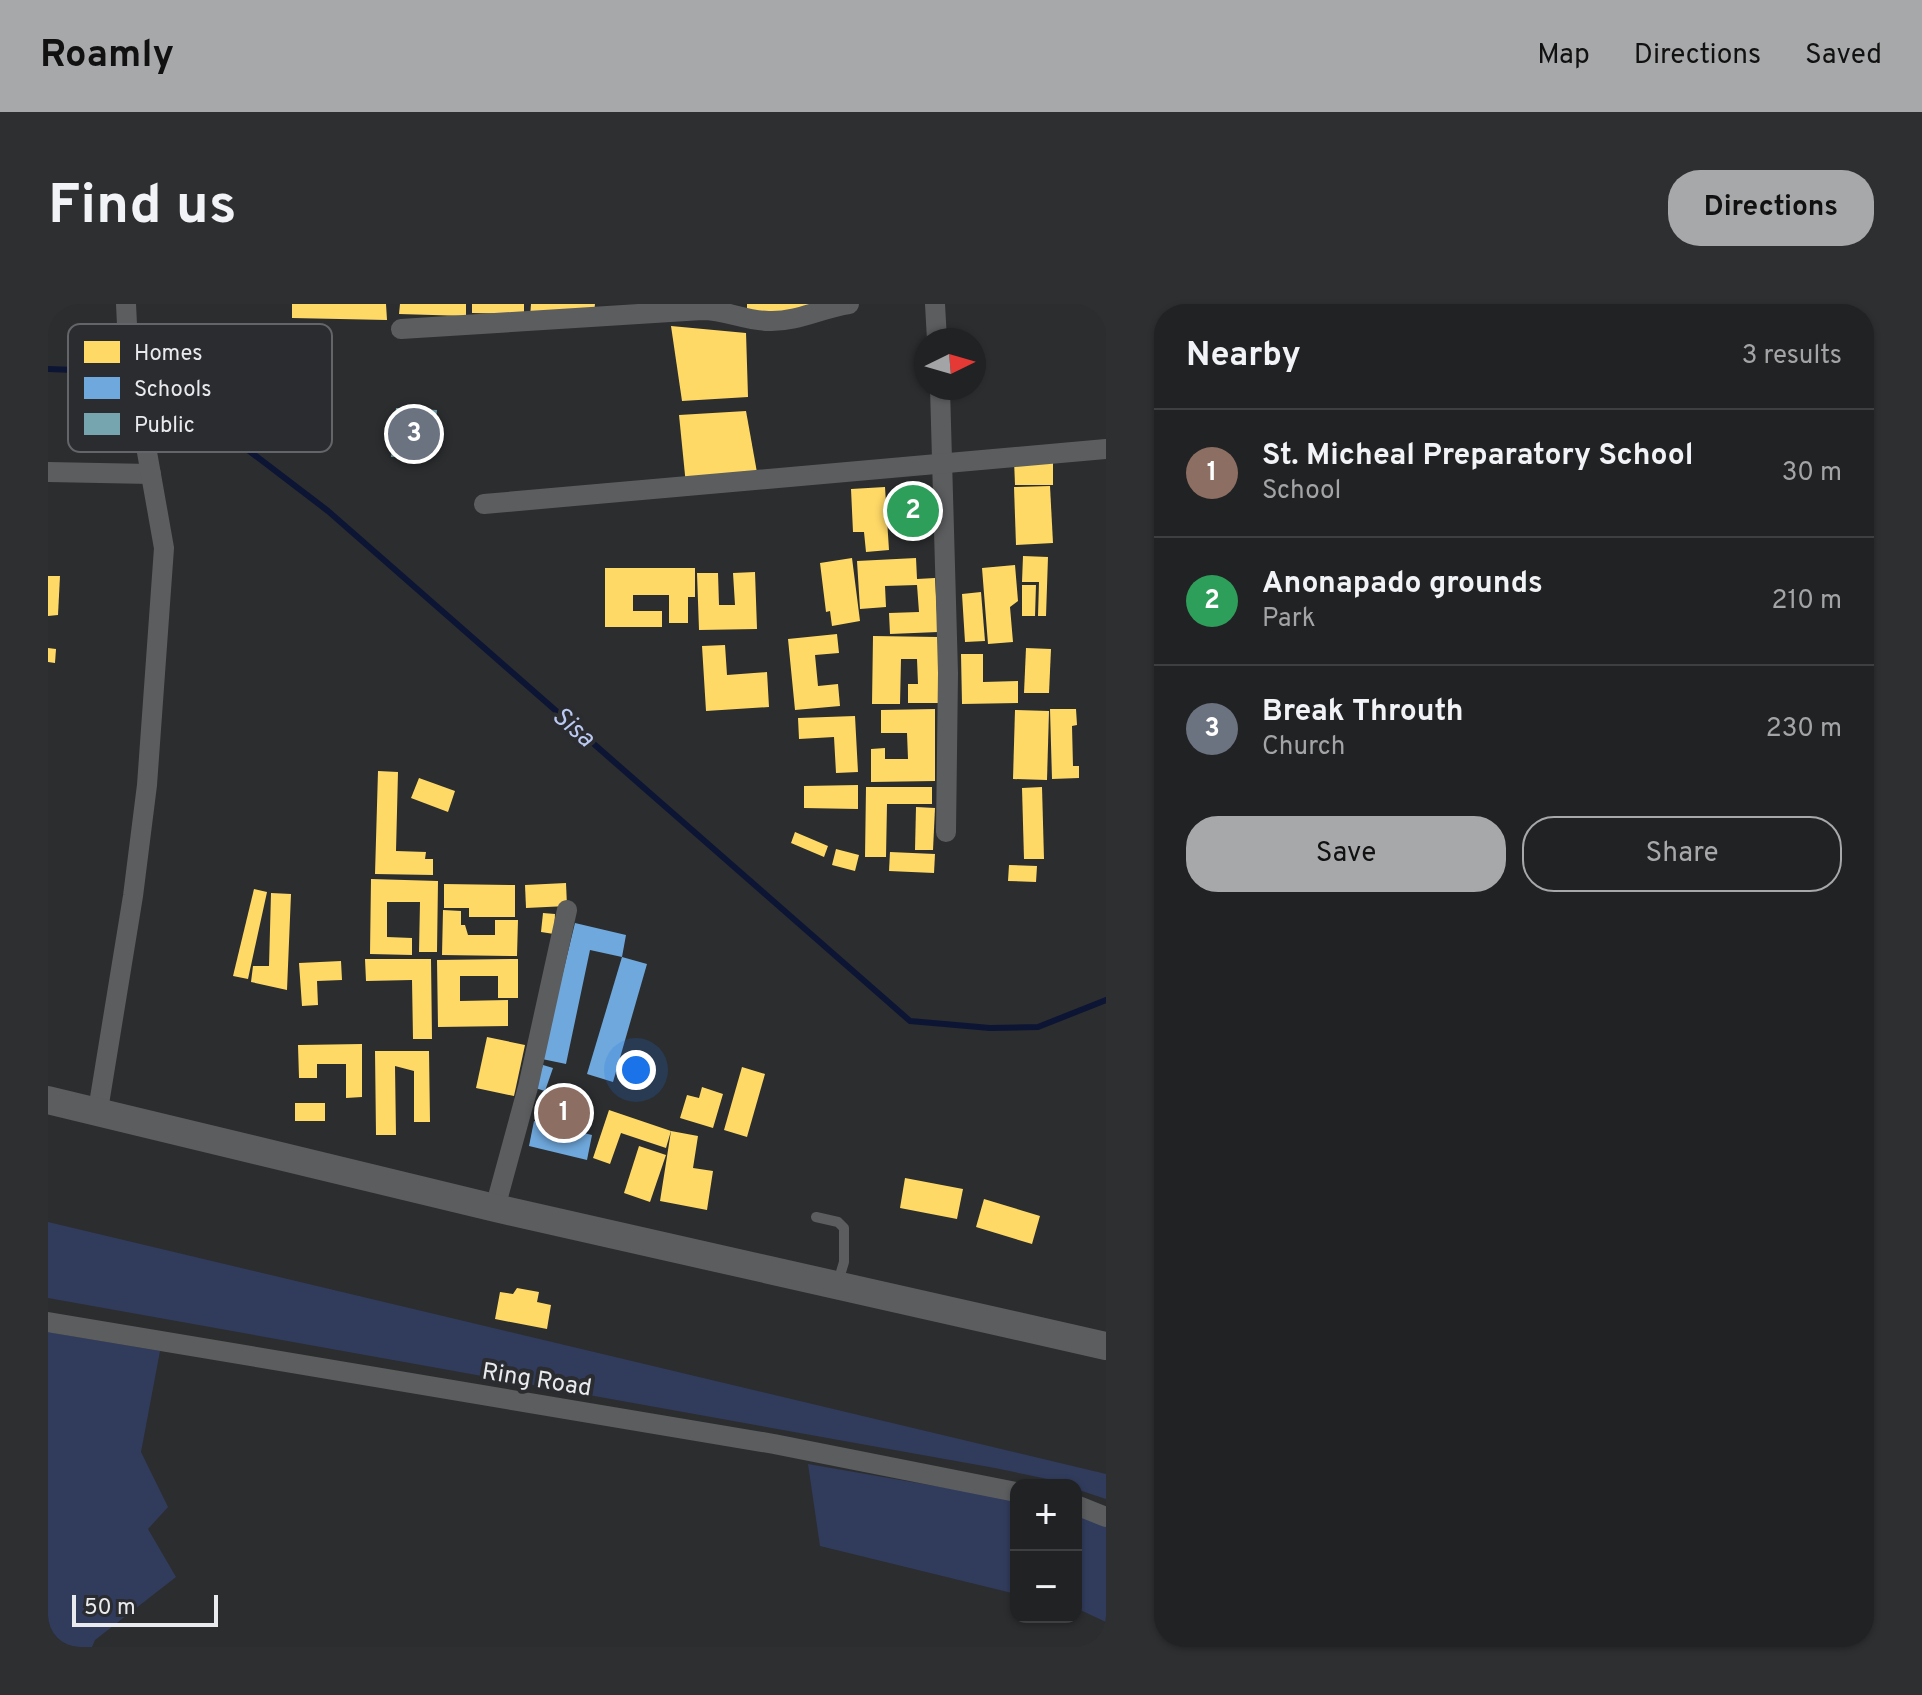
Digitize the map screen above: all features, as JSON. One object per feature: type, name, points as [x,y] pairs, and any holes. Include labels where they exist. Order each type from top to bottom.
[{"type":"street","points":[[126,304],[127,324]]},
{"type":"street","points":[[401,329],[702,310],[723,310],[745,318],[770,321],[801,318],[849,304]]},
{"type":"street","points":[[935,304],[936,328]]},
{"type":"street","points":[[941,400],[948,673],[946,832]]},
{"type":"street","points":[[484,504],[944,460],[1106,449]]},
{"type":"street","points":[[98,1110],[135,882],[161,609],[164,548],[147,452]]},
{"type":"street","points":[[48,472],[151,474]]},
{"type":"street","points":[[495,1208],[528,1087],[567,910]]},
{"type":"street","points":[[48,1100],[495,1208],[1106,1346]]},
{"type":"street","name":"Ring Road","points":[[48,1322],[774,1444],[1010,1491]]},
{"type":"street","points":[[1082,1507],[1106,1517]]},
{"type":"lane","points":[[816,1217],[838,1222],[844,1228],[844,1262],[837,1287]]},
{"type":"shaded area","points":[[48,1222],[1106,1474],[1106,1499],[1082,1491],[1082,1479],[1047,1479],[48,1298]]},
{"type":"shaded area","points":[[48,1332],[160,1351],[141,1452],[168,1507],[148,1529],[176,1577],[95,1640],[92,1647],[48,1647]]},
{"type":"shaded area","points":[[808,1464],[1010,1499],[1010,1593],[820,1546]]},
{"type":"shaded area","points":[[1082,1517],[1106,1526],[1106,1622],[1082,1611]]},
{"type":"building: Homes","points":[[292,304],[386,304],[387,320],[292,318]]},
{"type":"building: Homes","points":[[400,304],[466,304],[466,316],[399,314]]},
{"type":"building: Homes","points":[[472,304],[524,304],[524,314],[472,313]]},
{"type":"building: Homes","points":[[531,304],[595,304],[594,312],[530,317]]},
{"type":"building: Homes","points":[[747,304],[815,304],[780,315],[747,311]]},
{"type":"building: Homes","points":[[671,326],[746,333],[748,397],[682,401]]},
{"type":"building: Homes","points":[[746,411],[758,478],[686,485],[679,415]]},
{"type":"building: Homes","points":[[1014,460],[1053,460],[1053,485],[1015,485]]},
{"type":"building: Homes","points":[[1050,486],[1053,543],[1016,545],[1014,487]]},
{"type":"building: Homes","points":[[885,487],[889,550],[866,552],[864,532],[853,532],[851,489]]},
{"type":"building: Homes","points":[[1023,556],[1048,557],[1046,616],[1038,616],[1039,582],[1022,582]]},
{"type":"building: Homes","points":[[852,558],[860,621],[832,626],[830,611],[826,612],[820,563]]},
{"type":"building: Homes","points":[[916,558],[917,579],[935,578],[938,632],[890,634],[889,613],[919,612],[917,585],[885,586],[886,607],[860,609],[857,561]]},
{"type":"building: Homes","points":[[1015,565],[1018,601],[1010,607],[1013,642],[988,644],[982,568]]},
{"type":"building: Homes","points":[[605,568],[695,568],[695,597],[688,597],[688,623],[669,623],[669,595],[633,595],[633,611],[662,611],[662,627],[605,627]]},
{"type":"building: Homes","points":[[755,572],[757,629],[699,630],[697,573],[718,573],[719,605],[735,605],[733,573]]},
{"type":"building: Homes","points":[[48,576],[60,576],[58,615],[48,616]]},
{"type":"building: Homes","points":[[1022,585],[1036,585],[1035,616],[1022,616]]},
{"type":"building: Homes","points":[[981,592],[985,641],[965,642],[962,594]]},
{"type":"building: Homes","points":[[837,634],[839,653],[815,655],[818,686],[838,684],[840,706],[795,710],[788,639]]},
{"type":"building: Homes","points":[[873,636],[938,637],[939,703],[908,703],[908,684],[918,684],[917,659],[901,659],[900,704],[872,704]]},
{"type":"building: Homes","points":[[725,645],[727,675],[767,672],[769,707],[706,711],[702,646]]},
{"type":"building: Homes","points":[[48,648],[56,649],[55,663],[48,662]]},
{"type":"building: Homes","points":[[1026,648],[1051,649],[1049,693],[1024,693]]},
{"type":"building: Homes","points":[[961,654],[983,654],[983,682],[1018,681],[1018,703],[962,704]]},
{"type":"building: Homes","points":[[935,709],[935,781],[871,782],[871,749],[885,748],[885,759],[908,759],[907,733],[881,733],[881,710]]},
{"type":"building: Homes","points":[[1050,709],[1076,709],[1077,725],[1072,726],[1073,766],[1079,766],[1079,778],[1052,779]]},
{"type":"building: Homes","points":[[1015,710],[1049,711],[1047,780],[1013,779]]},
{"type":"building: Homes","points":[[855,716],[858,772],[836,773],[834,737],[799,739],[798,718]]},
{"type":"building: Homes","points":[[378,771],[398,772],[396,851],[426,852],[425,859],[433,859],[433,875],[375,874]]},
{"type":"building: Homes","points":[[419,778],[455,791],[448,812],[411,798]]},
{"type":"building: Homes","points":[[858,785],[858,809],[804,808],[804,786]]},
{"type":"building: Homes","points":[[866,787],[932,787],[932,804],[887,804],[886,857],[865,857]]},
{"type":"building: Homes","points":[[1042,787],[1044,859],[1024,859],[1022,788]]},
{"type":"building: Homes","points":[[916,807],[935,808],[933,850],[915,850]]},
{"type":"building: Homes","points":[[795,832],[828,846],[824,857],[791,843]]},
{"type":"building: Homes","points":[[836,849],[859,855],[855,871],[832,865]]},
{"type":"building: Homes","points":[[890,852],[935,854],[934,873],[889,871]]},
{"type":"building: Homes","points":[[1009,865],[1037,866],[1036,882],[1008,881]]},
{"type":"building: Homes","points":[[371,879],[438,881],[437,952],[419,952],[420,902],[387,902],[387,937],[412,938],[412,955],[370,954]]},
{"type":"building: Homes","points":[[566,883],[567,906],[526,908],[525,885]]},
{"type":"building: Homes","points":[[444,884],[515,885],[515,917],[469,917],[469,908],[444,908]]},
{"type":"building: Homes","points":[[254,889],[267,892],[248,979],[233,976]]},
{"type":"building: Homes","points":[[271,893],[291,894],[287,990],[251,982],[253,966],[269,966]]},
{"type":"building: Homes","points":[[443,910],[461,911],[461,925],[465,925],[468,935],[495,935],[495,920],[518,920],[517,956],[442,955]]},
{"type":"building: Homes","points":[[543,913],[555,914],[554,934],[541,932]]},
{"type":"building: Homes","points":[[365,959],[431,959],[432,1039],[413,1039],[412,980],[366,981]]},
{"type":"building: Homes","points":[[518,959],[518,998],[498,998],[498,976],[460,976],[460,1001],[508,1000],[508,1026],[438,1027],[437,960]]},
{"type":"building: Homes","points":[[341,961],[342,980],[317,981],[318,1005],[302,1006],[299,963]]},
{"type":"building: Homes","points":[[487,1037],[525,1045],[514,1096],[476,1088]]},
{"type":"building: Homes","points":[[362,1044],[362,1097],[346,1098],[346,1064],[317,1064],[317,1078],[299,1078],[298,1045]]},
{"type":"building: Homes","points":[[375,1051],[429,1051],[430,1122],[414,1122],[414,1071],[395,1066],[396,1135],[376,1135]]},
{"type":"building: Homes","points":[[742,1067],[765,1074],[747,1137],[724,1130]]},
{"type":"building: Homes","points":[[702,1087],[723,1094],[713,1128],[680,1118],[687,1095],[699,1098]]},
{"type":"building: Homes","points":[[295,1103],[325,1103],[325,1121],[295,1121]]},
{"type":"building: Homes","points":[[609,1110],[671,1131],[666,1148],[621,1133],[610,1164],[593,1158]]},
{"type":"building: Homes","points":[[671,1131],[698,1136],[693,1168],[713,1171],[707,1210],[660,1201]]},
{"type":"building: Homes","points":[[639,1146],[666,1155],[650,1202],[624,1193]]},
{"type":"building: Homes","points":[[905,1178],[963,1189],[957,1219],[900,1208]]},
{"type":"building: Homes","points":[[984,1199],[1040,1216],[1032,1244],[976,1227]]},
{"type":"building: Homes","points":[[517,1288],[539,1292],[537,1302],[551,1305],[547,1329],[495,1319],[500,1292],[513,1294]]},
{"type":"building: Schools","points":[[575,923],[626,935],[622,957],[590,950],[566,1064],[542,1059]]},
{"type":"building: Schools","points":[[622,957],[647,964],[613,1082],[587,1074]]},
{"type":"building: Schools","points":[[543,1065],[553,1068],[545,1091],[535,1088]]},
{"type":"building: Schools","points":[[534,1121],[592,1135],[587,1160],[529,1146]]},
{"type":"building: Public","points":[[396,408],[437,410],[432,458],[391,457]]},
{"type":"waterway","name":"Sisa","points":[[48,369],[68,370]]},
{"type":"waterway","name":"Sisa","points":[[251,452],[328,511],[910,1021],[990,1028],[1038,1027],[1106,1000]]},
{"type":"place","name":"Break Throuth","points":[[414,434]]},
{"type":"place","name":"Anonapado grounds","points":[[913,511]]},
{"type":"place","name":"St. Micheal Preparatory School","points":[[564,1113]]}]
